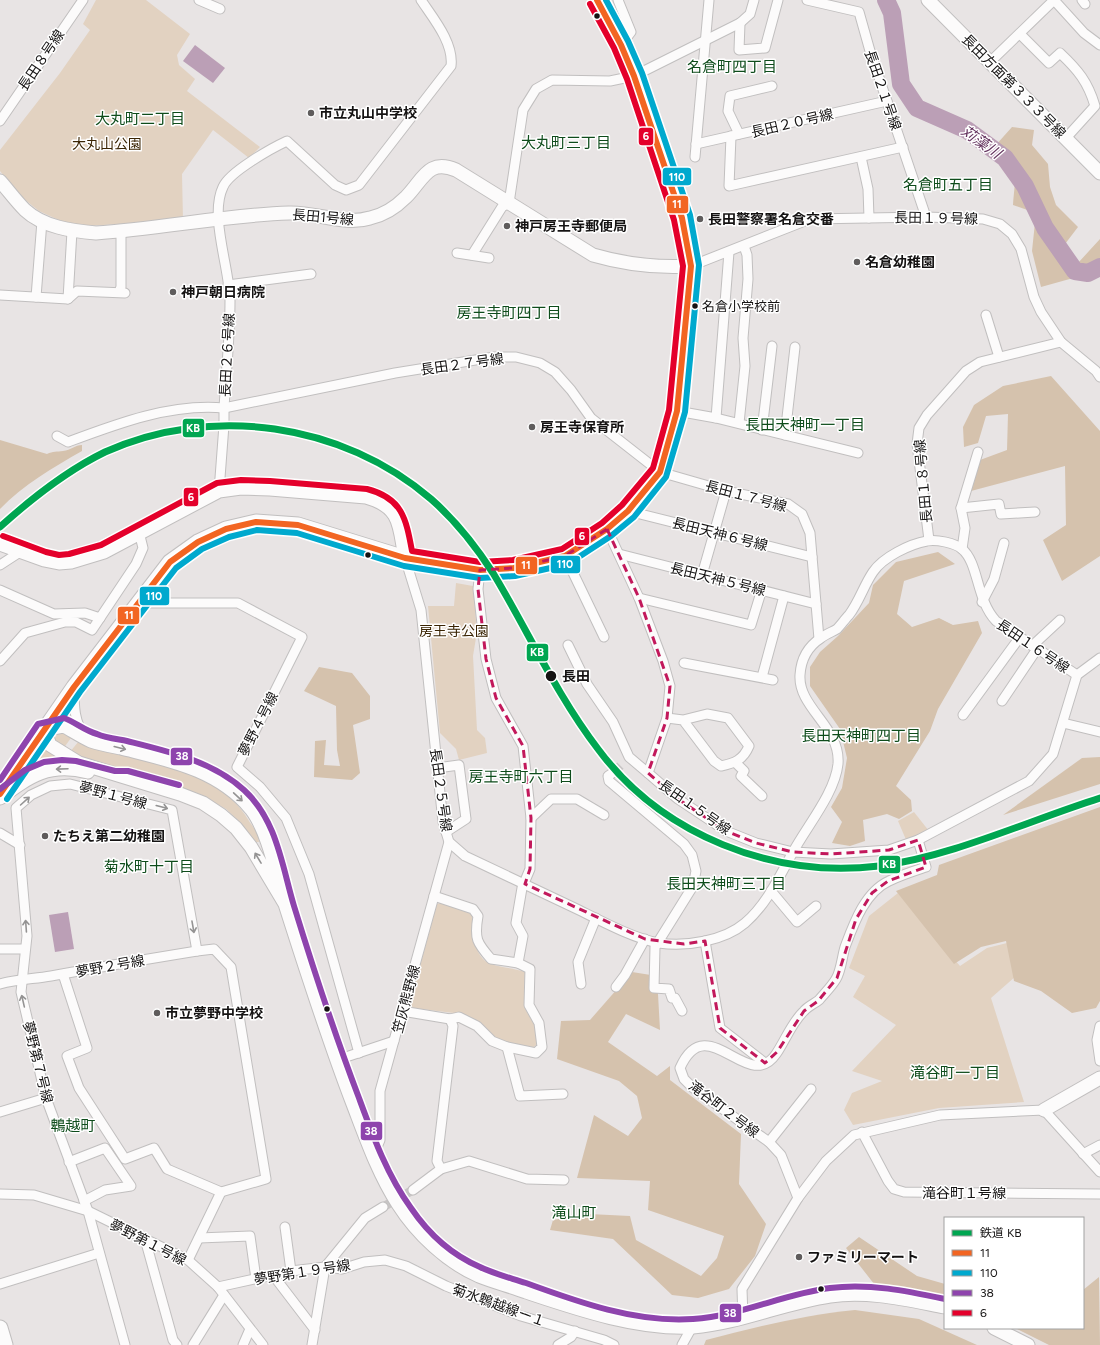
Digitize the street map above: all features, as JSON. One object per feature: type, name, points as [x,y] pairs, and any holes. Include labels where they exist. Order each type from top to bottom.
[{"type":"main road","points":[[0,794],[74,687],[170,562],[198,542],[226,529],[256,522],[298,524],[405,558],[480,570],[514,568],[565,556],[607,529],[628,511],[660,472],[677,411],[691,266],[682,218],[634,76],[621,45],[597,0]]},
{"type":"street","name":"長田８号線","points":[[0,121],[82,0]]},
{"type":"street","points":[[199,0],[220,9]]},
{"type":"street","name":"長田２６号線","points":[[219,491],[230,300],[219,220],[219,198],[223,185],[236,173],[272,148],[287,141],[335,185],[346,190],[359,185],[451,66],[452,57],[440,30],[421,0]]},
{"type":"street","points":[[618,0],[631,32],[621,45]]},
{"type":"street","points":[[695,157],[709,0]]},
{"type":"street","points":[[472,255],[502,207],[509,203],[523,110],[536,89],[552,80],[610,81],[634,76],[740,22],[750,14],[754,0]]},
{"type":"street","points":[[740,22],[739,50],[765,48],[778,0]]},
{"type":"street","name":"長田２１号線","points":[[807,0],[859,12],[926,217]]},
{"type":"street","name":"長田方面第３３３号線","points":[[928,0],[1100,173]]},
{"type":"street","points":[[990,62],[1054,0],[1084,33],[1100,44]]},
{"type":"street","points":[[1020,34],[1049,63],[1060,53],[1080,72],[1091,90],[1095,106],[1066,138]]},
{"type":"street","points":[[772,86],[730,96],[728,111],[735,135],[729,186],[903,147]]},
{"type":"street","name":"長田２０号線","points":[[696,144],[887,101]]},
{"type":"street","points":[[860,157],[868,189],[870,218]]},
{"type":"street","name":"長田1号線","points":[[0,181],[25,210],[42,221],[72,231],[96,233],[290,213],[353,221],[370,218],[390,210],[406,196],[430,169],[438,166],[446,166],[456,170],[593,255],[614,261],[675,267],[691,266]]},
{"type":"street","name":"長田１９号線","points":[[691,266],[810,219],[926,217],[983,218],[1000,224],[1012,234],[1021,249],[1034,297],[1041,312],[1061,342],[1096,371],[1100,378]]},
{"type":"street","points":[[36,297],[42,221]]},
{"type":"street","points":[[68,299],[72,231]]},
{"type":"street","points":[[0,295],[68,299],[77,290],[122,292],[121,231]]},
{"type":"street","points":[[739,423],[745,366],[743,338],[748,279],[747,255],[744,246]]},
{"type":"street","points":[[716,418],[729,252]]},
{"type":"street","points":[[457,253],[489,258]]},
{"type":"street","points":[[228,285],[311,274]]},
{"type":"street","points":[[986,315],[999,357]]},
{"type":"street","name":"長田１８号線","points":[[929,540],[917,444],[919,428],[927,415],[966,371],[980,362],[1061,342]]},
{"type":"street","points":[[762,430],[772,346]]},
{"type":"street","points":[[785,435],[795,347]]},
{"type":"street","name":"長田２７号線","points":[[57,436],[68,442],[114,424],[163,412],[213,407],[224,408],[395,373],[494,358],[516,357],[540,363],[555,372],[571,390],[591,418],[660,472]]},
{"type":"street","points":[[677,411],[739,423],[858,453]]},
{"type":"street","points":[[793,852],[832,787],[838,766],[838,750],[827,727],[805,697],[799,678],[802,657],[819,639],[836,629],[851,612],[874,570],[890,555],[929,540],[950,544],[962,549],[965,528],[961,508],[978,452]]},
{"type":"street","name":"長田１７号線","points":[[660,472],[726,491],[788,504],[802,514],[810,533],[819,639]]},
{"type":"street","name":"長田２５号線","points":[[0,544],[44,560],[59,563],[71,562],[104,552],[139,532],[219,491],[241,488],[366,497],[381,501],[393,511],[397,520],[405,558],[421,610],[443,822],[449,842],[465,856],[596,918],[645,939],[659,943],[684,944],[705,941],[725,934],[743,924],[758,910],[772,891],[793,852]]},
{"type":"street","points":[[702,575],[726,491]]},
{"type":"street","points":[[961,508],[999,504],[1001,514],[1035,512]]},
{"type":"street","name":"長田天神６号線","points":[[628,511],[812,557]]},
{"type":"street","name":"長田１５号線","points":[[607,529],[639,598],[663,661],[670,686],[667,718],[648,773],[678,799],[726,831],[756,843],[793,852],[831,854],[889,850],[918,840],[1029,781],[1053,754],[1077,675]]},
{"type":"street","points":[[0,661],[25,633],[65,622],[76,622],[92,630],[136,564],[143,548],[139,532]]},
{"type":"street","points":[[982,602],[994,579],[1004,543]]},
{"type":"street","name":"長田１６号線","points":[[962,549],[971,561],[982,602],[988,613],[996,621],[1077,675]]},
{"type":"street","points":[[0,564],[20,552]]},
{"type":"street","name":"長田天神５号線","points":[[619,554],[762,589],[816,604]]},
{"type":"street","points":[[565,556],[604,637]]},
{"type":"street","points":[[480,570],[478,589],[486,659],[496,698],[523,746],[531,818],[530,869],[525,884],[522,888],[516,923],[523,936],[518,963]]},
{"type":"street","points":[[639,598],[751,625],[762,589]]},
{"type":"street","points":[[0,590],[54,614],[85,613],[100,618]]},
{"type":"street","points":[[762,677],[784,596]]},
{"type":"street","name":"夢野４号線","points":[[139,604],[238,603],[302,636],[237,767],[260,787],[286,818],[309,874],[359,1053]]},
{"type":"street","points":[[1002,701],[1034,647],[1060,620]]},
{"type":"street","points":[[963,715],[1020,637]]},
{"type":"street","points":[[568,645],[587,684],[613,722],[628,757],[648,773]]},
{"type":"street","points":[[1077,675],[1100,658]]},
{"type":"street","points":[[684,663],[773,680]]},
{"type":"street","points":[[74,687],[76,719],[81,731],[90,741]]},
{"type":"street","points":[[667,718],[683,720],[706,714],[728,718],[749,746],[746,753],[736,763],[721,766],[714,761],[683,720]]},
{"type":"street","points":[[1063,723],[1100,732]]},
{"type":"street","points":[[285,904],[251,847],[236,828],[222,814],[204,803],[180,794],[127,779],[112,772],[79,763],[50,745],[44,730],[64,726],[90,741],[163,758],[193,768],[217,779],[236,794],[252,810],[263,830],[285,904],[337,1060],[374,1157],[391,1192],[412,1223],[428,1240],[462,1266],[479,1276],[549,1300],[623,1320],[658,1326],[692,1327],[743,1319],[795,1304],[832,1296],[892,1296],[944,1307]]},
{"type":"street","points":[[622,764],[628,757]]},
{"type":"street","points":[[736,763],[744,771],[741,776],[762,796]]},
{"type":"street","points":[[437,768],[459,765],[466,819],[446,832]]},
{"type":"street","points":[[0,798],[28,777],[50,770],[75,769],[114,779],[127,779]]},
{"type":"street","points":[[614,772],[608,776],[609,780],[684,844],[692,855],[696,871],[693,886],[659,943],[655,947],[654,988],[669,989],[672,998],[675,998],[682,1011]]},
{"type":"street","name":"夢野１号線","points":[[23,979],[27,936],[16,808],[31,795],[50,786],[70,784],[172,810],[197,951]]},
{"type":"street","points":[[531,818],[551,799],[577,799],[604,815]]},
{"type":"street","points":[[0,833],[20,844]]},
{"type":"street","points":[[705,941],[720,1028],[765,1063],[772,1059],[804,1011],[818,1001],[837,978],[845,948],[856,919],[872,893],[888,881],[926,866],[918,840]]},
{"type":"street","name":"笠灰熊野線","points":[[374,1157],[380,1140],[380,1091],[449,842]]},
{"type":"street","points":[[772,891],[797,922],[816,906]]},
{"type":"street","points":[[402,1011],[450,1019],[459,1017],[477,1026],[492,1041],[507,1047],[536,1053],[542,1047],[539,1023],[529,1005],[530,969],[518,963],[492,959],[481,947],[475,933],[478,916],[473,908],[434,896]]},
{"type":"street","points":[[581,984],[578,962],[596,918]]},
{"type":"street","points":[[616,987],[625,975],[645,939]]},
{"type":"street","points":[[0,949],[25,949]]},
{"type":"street","name":"夢野２号線","points":[[23,979],[33,980],[214,949],[231,967],[266,1179],[222,1192]]},
{"type":"street","points":[[63,974],[87,1048],[67,1056],[79,1088],[125,1159],[154,1148],[168,1169],[222,1192],[188,1260]]},
{"type":"street","points":[[0,984],[23,979]]},
{"type":"street","name":"夢野第７号線","points":[[23,979],[21,992],[46,1098],[88,1211],[125,1345]]},
{"type":"street","points":[[441,1169],[437,1162],[453,1026],[450,1019]]},
{"type":"street","points":[[1100,1026],[1097,1040],[1100,1061]]},
{"type":"street","points":[[337,1060],[394,1041]]},
{"type":"street","name":"滝谷町２号線","points":[[765,1063],[758,1066],[746,1064],[715,1046],[699,1046],[686,1056],[680,1068],[684,1079],[692,1087],[769,1142],[781,1155],[798,1198]]},
{"type":"street","points":[[507,1047],[520,1096],[563,1094]]},
{"type":"street","points":[[743,1319],[742,1289],[798,1198],[826,1161],[854,1135],[940,1115],[1044,1110],[1100,1078]]},
{"type":"street","points":[[769,1142],[811,1089]]},
{"type":"street","points":[[0,1112],[46,1098]]},
{"type":"street","points":[[1044,1110],[1100,1172]]},
{"type":"street","name":"滝谷町１号線","points":[[862,1132],[888,1181],[894,1189],[904,1192],[1100,1194]]},
{"type":"street","points":[[1083,1154],[1100,1145]]},
{"type":"street","points":[[69,1162],[105,1148],[131,1186],[105,1190],[84,1201]]},
{"type":"street","points":[[413,1190],[441,1169],[469,1161],[527,1179],[564,1180]]},
{"type":"street","name":"夢野第１号線","points":[[0,1194],[34,1195],[88,1211],[188,1260],[218,1287],[263,1345]]},
{"type":"street","points":[[312,1345],[325,1267],[365,1218],[383,1207]]},
{"type":"street","points":[[285,1227],[291,1271]]},
{"type":"street","points":[[199,1238],[250,1236],[256,1279]]},
{"type":"street","points":[[145,1239],[173,1340],[177,1345]]},
{"type":"street","points":[[0,1284],[99,1253]]},
{"type":"street","name":"夢野第１９号線","points":[[218,1287],[291,1271],[325,1267],[342,1269],[364,1262],[385,1260]]},
{"type":"street","name":"菊水鵯越線ー１","points":[[385,1260],[406,1266],[446,1286],[521,1316],[604,1340],[614,1345]]},
{"type":"street","points":[[273,1275],[315,1330]]},
{"type":"street","points":[[193,1345],[224,1295]]},
{"type":"street","points":[[682,1345],[692,1327]]},
{"type":"street","points":[[243,1345],[250,1329]]},
{"type":"street","points":[[996,1329],[1028,1345]]},
{"type":"street","points":[[558,1345],[571,1337],[575,1331]]},
{"type":"highlighted area","points":[[607,529],[639,598],[670,686],[667,718],[648,773],[678,799],[726,831],[756,843],[793,852],[831,854],[889,850],[918,840],[926,867],[888,881],[872,893],[856,919],[837,978],[818,1001],[804,1011],[777,1052],[765,1063],[720,1028],[705,941],[684,944],[645,939],[525,884],[530,869],[531,818],[523,746],[496,698],[486,659],[478,589],[480,570],[514,568],[565,556]]},
{"type":"green space","name":"大丸山公園","points":[[96,0],[146,0],[190,34],[177,55],[179,65],[195,79],[187,91],[260,147],[249,158],[213,130],[182,174],[183,220],[87,226],[61,221],[39,211],[19,195],[0,171],[0,150],[60,73],[90,30],[83,24]]},
{"type":"green space","name":"房王寺公園","points":[[456,583],[473,586],[477,632],[473,656],[477,730],[485,738],[487,753],[459,760],[456,749],[440,733],[428,606],[454,606]]},
{"type":"green space","points":[[59,731],[71,738],[63,749],[53,741]]},
{"type":"green space","points":[[79,741],[84,745],[153,761],[176,768],[198,777],[218,788],[235,803],[254,829],[258,836],[259,842],[255,842],[241,823],[226,809],[205,797],[69,753]]},
{"type":"green space","points":[[47,748],[59,755],[55,761],[34,766]]},
{"type":"green space","points":[[914,812],[929,831],[907,842],[898,821]]},
{"type":"green space","points":[[898,893],[960,966],[987,948],[1007,943],[1016,976],[991,998],[1024,1102],[939,1108],[853,1125],[844,1110],[852,1093],[882,1081],[852,1071],[896,1025],[853,997],[865,976],[849,968],[869,916]]},
{"type":"green space","points":[[440,903],[472,914],[473,935],[480,956],[485,961],[491,964],[525,972],[524,1007],[535,1026],[537,1044],[534,1047],[513,1045],[495,1038],[462,1014],[413,1008],[410,1002],[437,904]]},
{"type":"shaded area","points":[[195,45],[225,68],[213,83],[183,61]]},
{"type":"shaded area","points":[[1012,127],[1034,130],[1032,145],[1048,164],[1050,187],[1056,205],[1078,227],[1062,248],[1078,263],[1100,239],[1100,266],[1084,275],[1041,287],[1032,251],[1036,213],[1013,205],[1015,178],[1013,166],[1009,159],[995,146]]},
{"type":"shaded area","points":[[1051,376],[1100,431],[1100,556],[1062,581],[1043,540],[1066,525],[1065,466],[971,491],[980,460],[1007,450],[1008,414],[986,416],[978,443],[964,447],[963,427],[974,405],[1003,386]]},
{"type":"shaded area","points":[[0,440],[47,454],[82,445],[82,451],[29,484],[0,509]]},
{"type":"shaded area","points":[[938,552],[955,564],[904,581],[897,614],[912,627],[939,618],[953,625],[978,621],[982,633],[938,709],[930,731],[896,786],[911,800],[912,811],[899,819],[887,814],[863,820],[865,841],[850,846],[832,843],[842,822],[831,807],[842,788],[847,758],[840,729],[810,686],[810,667],[820,652],[838,636],[869,603],[873,585],[896,562]]},
{"type":"shaded area","points":[[319,667],[352,673],[370,696],[370,719],[353,725],[360,773],[352,780],[314,777],[315,741],[326,740],[324,765],[340,766],[337,750],[336,706],[304,691]]},
{"type":"shaded area","points":[[1100,757],[1100,784],[1003,815],[1082,758]]},
{"type":"shaded area","points":[[1100,807],[1100,1001],[1096,1008],[1072,1013],[1041,991],[1014,981],[1006,941],[981,947],[954,964],[896,891],[937,875],[939,865]]},
{"type":"shaded area","points":[[68,912],[74,949],[55,952],[49,915]]},
{"type":"shaded area","points":[[632,972],[657,976],[660,1030],[626,1014],[608,1042],[657,1076],[670,1066],[670,1080],[741,1134],[739,1184],[766,1224],[755,1256],[729,1289],[698,1298],[672,1295],[613,1239],[550,1230],[553,1220],[589,1214],[630,1216],[636,1240],[701,1276],[717,1258],[724,1236],[648,1210],[650,1181],[577,1178],[594,1115],[628,1136],[642,1118],[637,1096],[619,1081],[557,1059],[561,1021],[590,1020]]},
{"type":"shaded area","points":[[859,1237],[917,1276],[944,1284],[944,1299],[909,1291],[878,1289],[846,1248]]},
{"type":"shaded area","points":[[1099,1277],[1100,1345],[1049,1345],[1017,1329],[1084,1329],[1084,1289]]},
{"type":"shaded area","points":[[855,1310],[919,1319],[977,1345],[704,1345],[706,1340],[762,1326],[799,1318]]},
{"type":"waterway","name":"苅藻川","points":[[886,0],[892,13],[901,84],[917,108],[967,130],[1005,158],[1025,186],[1045,228],[1075,271],[1088,273],[1100,267]]},
{"type":"tunnel","points":[[614,772],[622,764]]},
{"type":"tunnel","points":[[383,1207],[413,1190]]},
{"type":"rail line","name":"KB","points":[[0,527],[24,506],[63,476],[105,452],[146,437],[188,428],[232,426],[275,429],[317,438],[358,453],[396,473],[431,499],[449,516],[472,543],[493,573],[569,706],[598,749],[624,779],[654,805],[687,827],[723,845],[760,857],[799,865],[839,868],[879,866],[934,855],[1100,798]]},
{"type":"transit line","name":"11","points":[[0,794],[74,687],[170,562],[198,542],[226,529],[256,522],[298,525],[405,558],[480,570],[514,568],[565,556],[607,529],[628,511],[660,472],[677,411],[691,266],[682,218],[634,76],[621,45],[597,0]]},
{"type":"transit line","name":"110","points":[[7,799],[80,692],[176,568],[202,549],[229,537],[257,530],[297,533],[404,566],[480,578],[515,576],[568,564],[611,536],[634,517],[666,477],[685,412],[699,265],[690,215],[642,73],[628,41],[606,0]]},
{"type":"transit line","name":"6","points":[[3,536],[46,552],[59,555],[69,554],[101,545],[217,483],[241,480],[270,481],[367,489],[379,493],[388,498],[400,511],[404,519],[412,551],[480,562],[513,560],[562,549],[602,523],[622,505],[653,468],[669,410],[683,266],[674,220],[627,79],[614,48],[590,4]]},
{"type":"transit line","name":"38","points":[[0,780],[38,724],[64,718],[88,731],[100,735],[188,758],[218,772],[244,790],[264,815],[277,844],[294,906],[333,1027],[381,1155],[402,1195],[425,1226],[450,1250],[470,1262],[497,1274],[587,1304],[608,1310],[650,1318],[693,1319],[710,1317],[728,1314],[813,1291],[859,1286],[916,1293],[944,1299]]},
{"type":"transit line","name":"38","points":[[0,789],[25,770],[44,762],[62,760],[76,761],[115,771],[128,771],[179,785]]},
{"type":"place","name":"市立丸山中学校","points":[[311,113]]},
{"type":"place","name":"長田警察署名倉交番","points":[[700,219]]},
{"type":"place","name":"神戸房王寺郵便局","points":[[507,226]]},
{"type":"place","name":"名倉幼稚園","points":[[857,262]]},
{"type":"place","name":"神戸朝日病院","points":[[173,292]]},
{"type":"place","name":"名倉小学校前","points":[[695,306]]},
{"type":"place","name":"房王寺保育所","points":[[532,427]]},
{"type":"place","name":"長田","points":[[551,676]]},
{"type":"place","name":"たちえ第二幼稚園","points":[[45,836]]},
{"type":"place","name":"市立夢野中学校","points":[[157,1013]]},
{"type":"place","name":"ファミリーマート","points":[[799,1257]]},
{"type":"district","name":"名倉町四丁目","points":[[732,67]]},
{"type":"district","name":"大丸町二丁目","points":[[140,119]]},
{"type":"district","name":"大丸町三丁目","points":[[566,143]]},
{"type":"district","name":"名倉町五丁目","points":[[948,185]]},
{"type":"district","name":"房王寺町四丁目","points":[[509,313]]},
{"type":"district","name":"長田天神町一丁目","points":[[805,425]]},
{"type":"district","name":"長田天神町四丁目","points":[[861,736]]},
{"type":"district","name":"房王寺町六丁目","points":[[521,777]]},
{"type":"district","name":"菊水町十丁目","points":[[149,867]]},
{"type":"district","name":"長田天神町三丁目","points":[[726,884]]},
{"type":"district","name":"滝谷町一丁目","points":[[955,1073]]},
{"type":"district","name":"鵯越町","points":[[73,1126]]},
{"type":"district","name":"滝山町","points":[[574,1213]]}]
